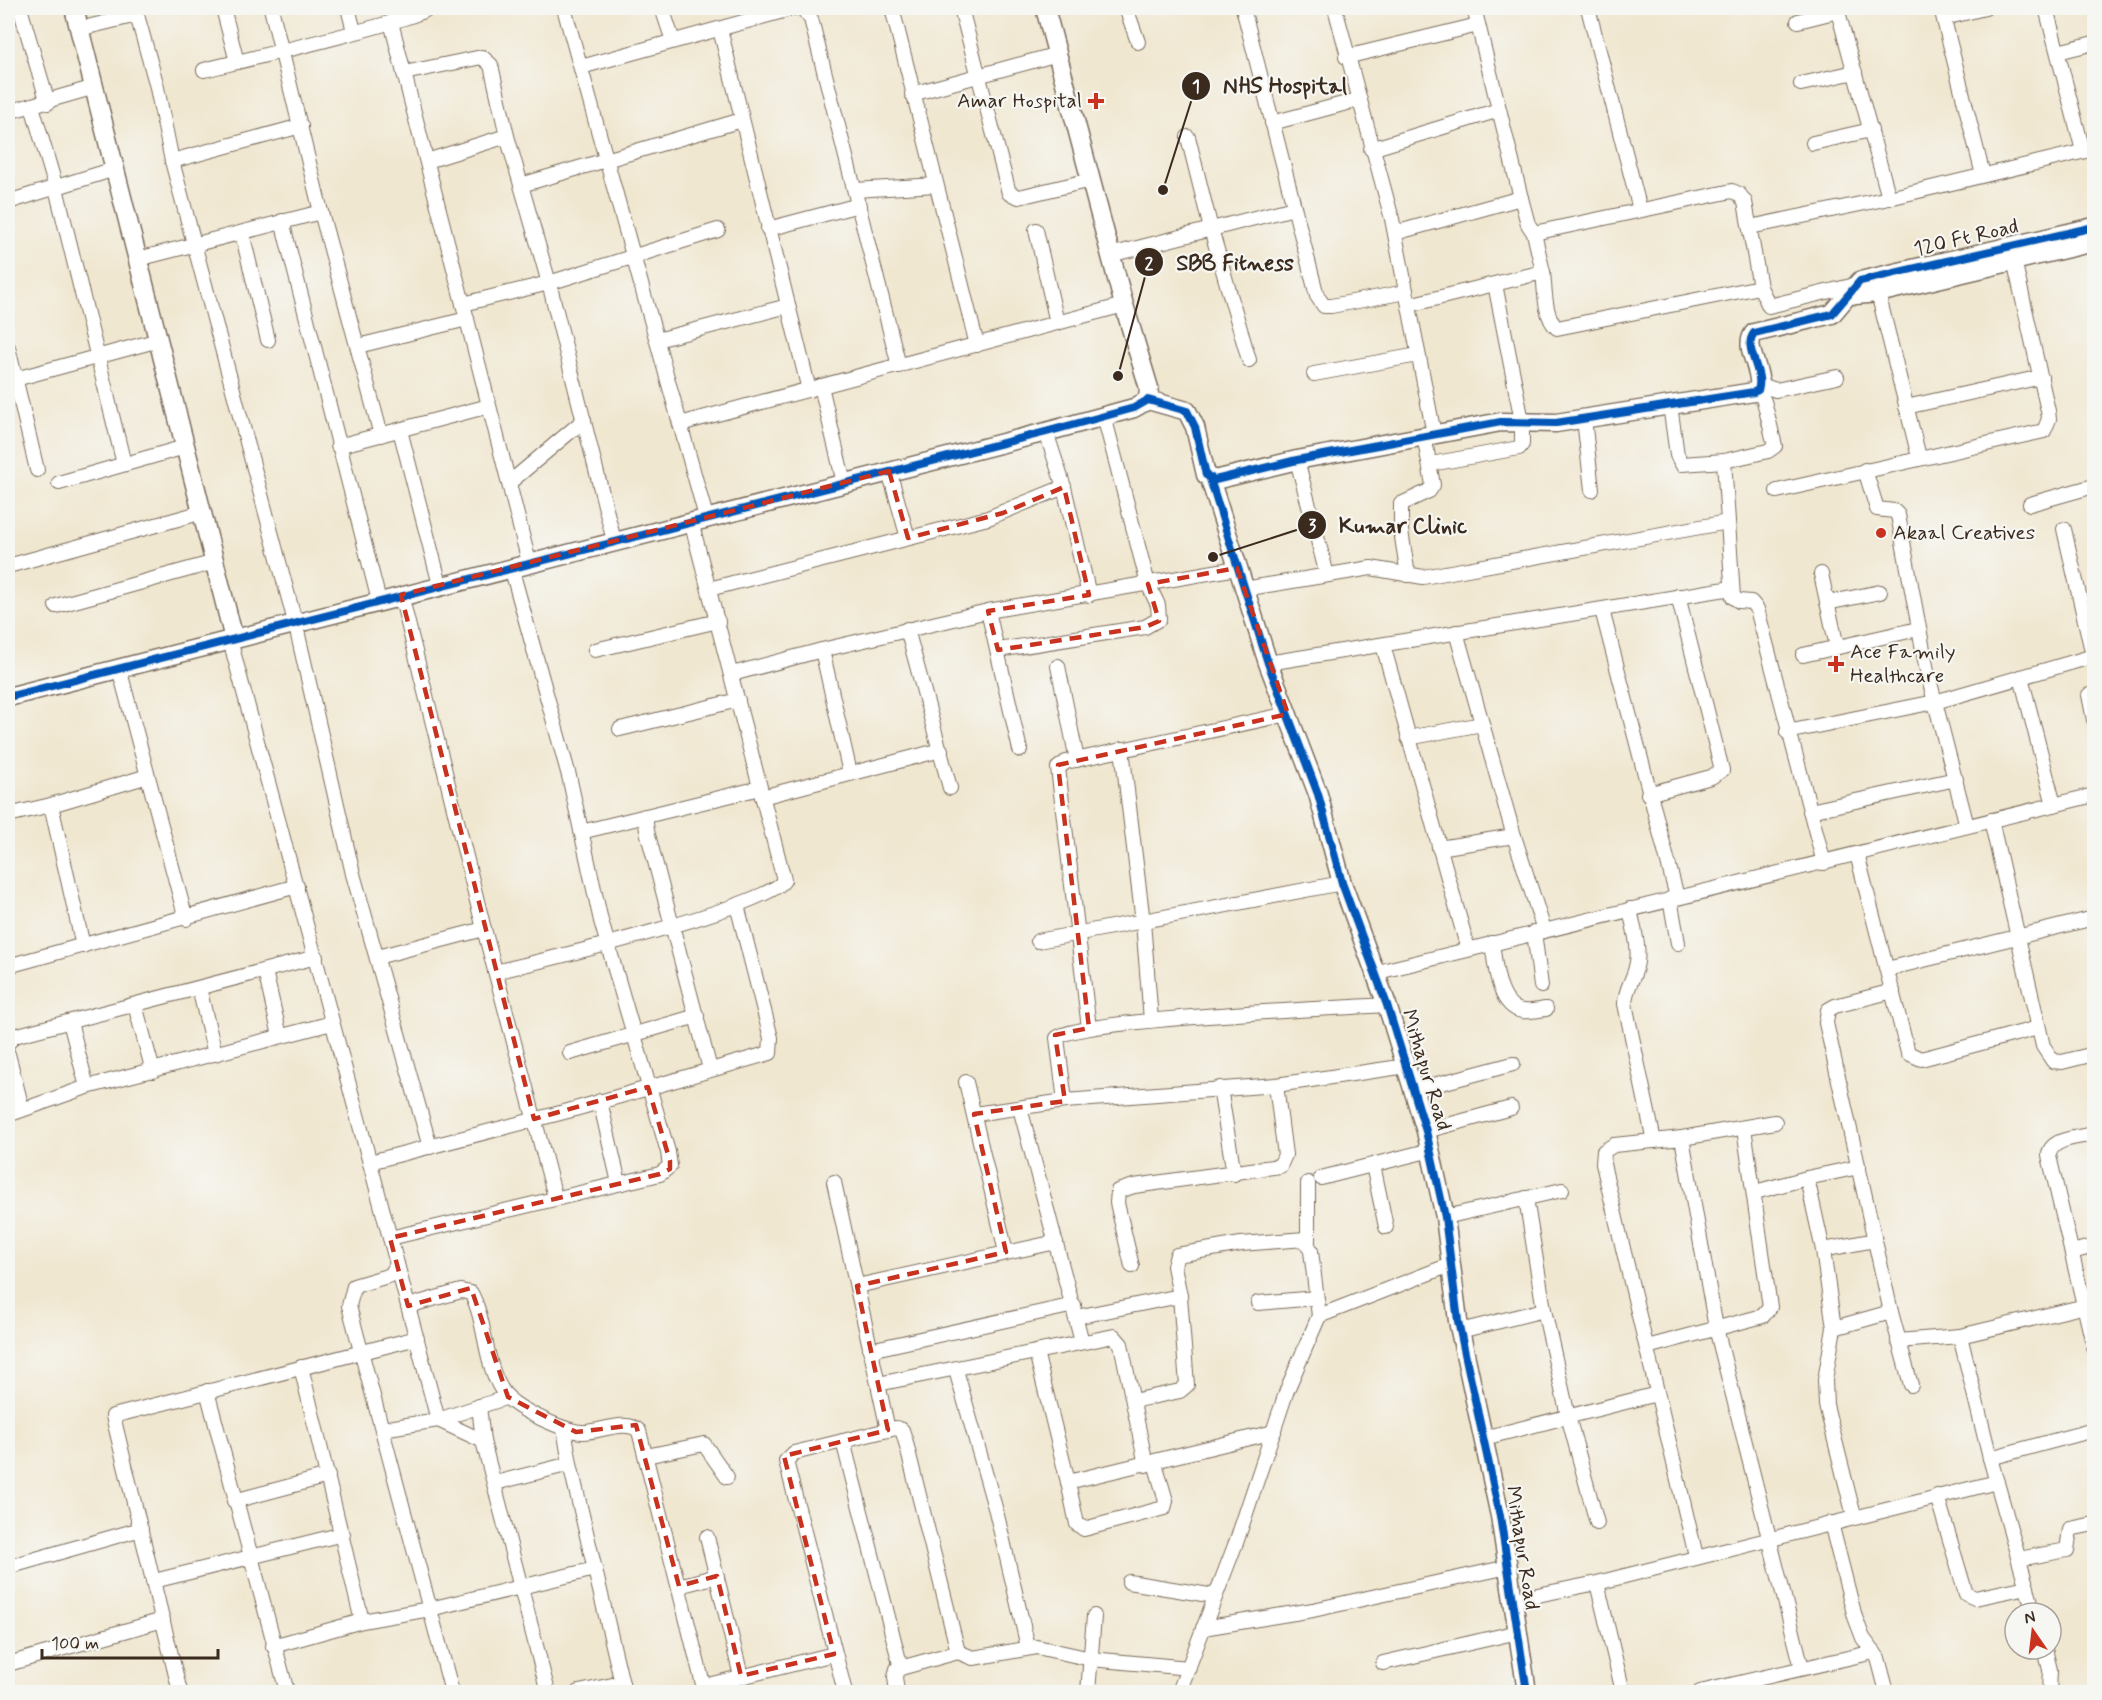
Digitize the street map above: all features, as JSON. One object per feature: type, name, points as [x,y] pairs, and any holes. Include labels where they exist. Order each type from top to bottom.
[{"type":"street","points":[[20,8],[48,103]]},
{"type":"street","points":[[74,8],[215,562],[232,640],[438,1420]]},
{"type":"street","points":[[224,8],[237,62]]},
{"type":"street","points":[[271,8],[302,126],[321,212],[381,435]]},
{"type":"street","points":[[348,8],[354,31]]},
{"type":"street","points":[[204,70],[391,22],[422,13],[429,8]]},
{"type":"street","points":[[495,972],[608,945],[737,905],[776,890],[784,880],[709,589],[699,519],[680,424],[564,8]]},
{"type":"street","points":[[662,8],[673,41]]},
{"type":"street","points":[[581,67],[794,8]]},
{"type":"street","points":[[802,8],[809,13],[811,19],[899,366]]},
{"type":"street","points":[[892,8],[977,345]]},
{"type":"street","points":[[962,8],[1009,193],[1019,197],[1091,180]]},
{"type":"street","points":[[8,697],[529,562],[1046,432],[1134,408],[1148,400],[1149,388],[1110,255],[1045,8]]},
{"type":"street","points":[[1126,8],[1138,42]]},
{"type":"street","points":[[1243,8],[1317,296],[1324,306],[1407,299],[1495,284],[1543,272]]},
{"type":"street","points":[[1335,8],[1346,57],[1395,233],[1419,355],[1433,485],[1430,491],[1406,500],[1400,510],[1408,575]]},
{"type":"street","points":[[1474,8],[1521,198],[1528,224],[1534,233],[1543,272],[1549,316],[1557,328],[1760,287]]},
{"type":"street","points":[[1588,8],[1641,210]]},
{"type":"street","points":[[1983,176],[1942,13],[1985,8]]},
{"type":"street","points":[[1750,226],[1889,198],[2089,150],[2046,8]]},
{"type":"street","points":[[1798,21],[1838,9],[1889,198]]},
{"type":"street","points":[[79,29],[136,11],[156,83],[172,161],[295,622],[353,874],[430,1147]]},
{"type":"street","points":[[391,22],[529,562]]},
{"type":"street","points":[[1346,57],[1478,26]]},
{"type":"street","points":[[720,28],[788,306],[844,483]]},
{"type":"street","points":[[2058,52],[2094,43]]},
{"type":"street","points":[[912,94],[1058,54]]},
{"type":"street","points":[[404,73],[473,58],[488,60],[491,65],[507,136],[549,283],[614,541]]},
{"type":"street","points":[[1801,84],[1855,72]]},
{"type":"street","points":[[8,112],[48,103],[94,87]]},
{"type":"street","points":[[1272,123],[1358,100]]},
{"type":"street","points":[[32,106],[56,188],[124,464]]},
{"type":"street","points":[[1371,149],[1499,110]]},
{"type":"street","points":[[521,185],[742,120]]},
{"type":"street","points":[[172,161],[302,126]]},
{"type":"street","points":[[1813,142],[1871,130]]},
{"type":"street","points":[[427,161],[507,136]]},
{"type":"street","points":[[1188,137],[1210,229],[1249,360]]},
{"type":"street","points":[[8,202],[115,169]]},
{"type":"street","points":[[855,190],[936,185]]},
{"type":"street","points":[[1534,233],[1732,191],[1739,194],[1745,202],[1760,287],[1769,306],[1852,289]]},
{"type":"street","points":[[1395,233],[1521,198]]},
{"type":"street","points":[[768,229],[859,205]]},
{"type":"street","points":[[1110,255],[1294,208]]},
{"type":"street","points":[[138,259],[321,212]]},
{"type":"street","points":[[282,221],[379,601]]},
{"type":"street","name":"120 Ft Road","points":[[1852,289],[1860,281],[2094,227]]},
{"type":"street","points":[[463,304],[549,283],[718,230]]},
{"type":"street","points":[[1036,230],[1057,323]]},
{"type":"street","points":[[242,233],[268,340]]},
{"type":"street","points":[[1852,289],[1856,295],[1878,293],[2094,242]]},
{"type":"street","points":[[1777,491],[2044,431],[2049,419],[2014,260]]},
{"type":"street","points":[[1431,464],[1519,448],[1524,440],[1495,284]]},
{"type":"street","points":[[1670,405],[1677,455],[1682,464],[1724,461],[1768,451],[1775,446],[1759,388],[1750,342],[1754,333],[1825,317],[1838,309],[1852,289]]},
{"type":"street","points":[[1878,293],[1919,458]]},
{"type":"street","points":[[680,424],[1124,305]]},
{"type":"street","points":[[657,340],[788,306]]},
{"type":"street","points":[[358,346],[467,319]]},
{"type":"street","points":[[12,380],[159,340]]},
{"type":"street","points":[[8,347],[12,380],[37,470]]},
{"type":"street","points":[[1314,374],[1419,355]]},
{"type":"street","points":[[1210,479],[1223,479],[1297,460],[1502,422],[1556,423],[1759,388],[1776,390],[1837,377]]},
{"type":"street","points":[[1906,406],[2041,377]]},
{"type":"street","name":"Mithapur Road","points":[[1148,400],[1186,411],[1195,427],[1206,475],[1210,479],[1268,663],[1318,794],[1342,883],[1387,1005],[1415,1090],[1445,1217],[1460,1331],[1484,1438],[1508,1567],[1527,1692]]},
{"type":"street","points":[[338,446],[489,406]]},
{"type":"street","points":[[998,650],[1145,627],[1156,623],[1159,619],[1158,605],[1148,584],[1104,416]]},
{"type":"street","points":[[1584,418],[1592,490]]},
{"type":"street","points":[[509,483],[584,420]]},
{"type":"street","points":[[400,430],[440,585]]},
{"type":"street","points":[[1046,432],[1064,487],[1089,595]]},
{"type":"street","points":[[59,483],[185,447]]},
{"type":"street","points":[[1297,460],[1327,575]]},
{"type":"street","points":[[1724,461],[1734,599],[1755,604],[1787,732],[1824,863]]},
{"type":"street","points":[[1865,470],[1877,509],[1894,511],[1898,515],[1911,574],[1918,628],[1967,826]]},
{"type":"street","points":[[889,471],[908,538]]},
{"type":"street","points":[[2030,504],[2094,486]]},
{"type":"street","points":[[709,589],[1003,513],[1064,487]]},
{"type":"street","points":[[8,566],[202,512]]},
{"type":"street","points":[[1244,589],[1371,568],[1388,569],[1422,577],[1728,522]]},
{"type":"street","points":[[1787,732],[1935,702],[2094,658],[2064,529]]},
{"type":"street","points":[[56,606],[215,562]]},
{"type":"street","points":[[390,1238],[555,1197],[660,1174],[670,1166],[668,1152],[608,945],[569,776],[511,567]]},
{"type":"street","points":[[732,674],[907,629],[988,611],[1238,568]]},
{"type":"street","points":[[1821,574],[1838,647]]},
{"type":"street","points":[[1268,663],[1732,588]]},
{"type":"street","points":[[1827,603],[1880,592]]},
{"type":"street","points":[[401,595],[484,929],[555,1197]]},
{"type":"street","points":[[1648,794],[1711,777],[1722,770],[1678,596]]},
{"type":"street","points":[[1602,609],[1674,898],[1678,943]]},
{"type":"street","points":[[988,611],[1020,750]]},
{"type":"street","points":[[595,650],[718,621]]},
{"type":"street","points":[[1803,656],[1918,628]]},
{"type":"street","points":[[907,629],[950,788]]},
{"type":"street","points":[[1456,632],[1539,931],[1542,986]]},
{"type":"street","points":[[1383,645],[1468,949]]},
{"type":"street","points":[[822,650],[850,773]]},
{"type":"street","points":[[1058,666],[1077,760]]},
{"type":"street","points":[[119,668],[186,919]]},
{"type":"street","points":[[2021,677],[2054,805]]},
{"type":"street","points":[[2089,695],[2094,720]]},
{"type":"street","points":[[620,729],[738,700]]},
{"type":"street","points":[[1089,1028],[1057,774],[1060,764],[1288,714]]},
{"type":"street","points":[[1408,738],[1482,724]]},
{"type":"street","points":[[1122,749],[1143,921],[1151,1020]]},
{"type":"street","points":[[582,832],[645,816],[850,773],[941,750]]},
{"type":"street","points":[[8,815],[51,805],[148,776]]},
{"type":"street","points":[[1810,811],[1956,779]]},
{"type":"street","points":[[1374,973],[2094,795]]},
{"type":"street","points":[[51,805],[83,946]]},
{"type":"street","points":[[645,816],[647,831],[711,1069]]},
{"type":"street","points":[[1991,820],[2043,1046],[2053,1061],[2062,1062],[2094,1054]]},
{"type":"street","points":[[1439,848],[1514,836]]},
{"type":"street","points":[[1857,854],[1908,1053],[1913,1058],[1921,1059],[2038,1028]]},
{"type":"street","points":[[1038,941],[1342,883]]},
{"type":"street","points":[[8,966],[186,919],[297,886]]},
{"type":"street","points":[[370,1162],[766,1054],[772,1049],[771,1038],[737,905]]},
{"type":"street","points":[[1630,909],[1637,959],[1636,969],[1625,992],[1625,1004],[1654,1141]]},
{"type":"street","points":[[1887,969],[2094,918]]},
{"type":"street","points":[[376,957],[484,929]]},
{"type":"street","points":[[1492,943],[1499,987],[1511,1005],[1521,1011],[1546,1009]]},
{"type":"street","points":[[8,1043],[14,1036],[316,957]]},
{"type":"street","points":[[265,970],[280,1036]]},
{"type":"street","points":[[199,988],[215,1054]]},
{"type":"street","points":[[1893,991],[1848,1001],[1835,1006],[1826,1015],[1891,1312],[1911,1385]]},
{"type":"street","points":[[135,1005],[153,1071]]},
{"type":"street","points":[[1065,1101],[1057,1038],[1070,1031],[1151,1020],[1387,1005]]},
{"type":"street","points":[[570,1053],[697,1016]]},
{"type":"street","points":[[70,1022],[87,1087]]},
{"type":"street","points":[[8,1115],[22,1108],[87,1087],[332,1023]]},
{"type":"street","points":[[8,1054],[22,1108]]},
{"type":"street","points":[[1415,1090],[1513,1064]]},
{"type":"street","points":[[974,1114],[1065,1101],[1276,1084],[1407,1065]]},
{"type":"street","points":[[966,1082],[1006,1252]]},
{"type":"street","points":[[1132,1266],[1117,1203],[1118,1191],[1134,1186],[1273,1169],[1284,1160],[1276,1084]]},
{"type":"street","points":[[1220,1088],[1234,1174]]},
{"type":"street","points":[[600,1101],[619,1183]]},
{"type":"street","points":[[1020,1108],[1082,1342]]},
{"type":"street","points":[[1426,1131],[1511,1108]]},
{"type":"street","points":[[1696,1556],[1603,1156],[1604,1151],[1614,1145],[1682,1138],[1775,1122]]},
{"type":"street","points":[[1647,1347],[1763,1316],[1770,1307],[1744,1128]]},
{"type":"street","points":[[2094,1134],[2058,1142],[2049,1150],[2072,1252],[2090,1305],[2094,1348]]},
{"type":"street","points":[[1682,1138],[1716,1328],[1802,1668]]},
{"type":"street","points":[[1179,1692],[1274,1432],[1287,1390],[1319,1316],[1308,1241],[1315,1180],[1431,1150]]},
{"type":"street","points":[[1372,1165],[1386,1227]]},
{"type":"street","points":[[1755,1192],[1859,1167]]},
{"type":"street","points":[[1807,1178],[1823,1250],[1834,1328],[1825,1380],[1826,1405],[1854,1516]]},
{"type":"street","points":[[834,1182],[888,1430]]},
{"type":"street","points":[[1445,1217],[1562,1190]]},
{"type":"street","points":[[1526,1198],[1544,1310],[1568,1416],[1597,1523]]},
{"type":"street","points":[[1133,1401],[1180,1391],[1187,1385],[1180,1296],[1174,1266],[1177,1255],[1241,1244],[1301,1239],[1308,1241]]},
{"type":"street","points":[[1823,1250],[1875,1240]]},
{"type":"street","points":[[857,1286],[1056,1242]]},
{"type":"street","points":[[2072,1252],[2094,1246]]},
{"type":"street","points":[[397,1264],[391,1275],[361,1282],[351,1291],[351,1318],[452,1692]]},
{"type":"street","points":[[1319,1316],[1450,1265]]},
{"type":"street","points":[[408,1306],[461,1291],[471,1293],[497,1377],[508,1397],[520,1407],[564,1428],[584,1432],[634,1426],[641,1434],[704,1689],[741,1676],[834,1654]]},
{"type":"street","points":[[870,1350],[1075,1311],[1180,1296]]},
{"type":"street","points":[[1258,1303],[1316,1299]]},
{"type":"street","points":[[1898,1341],[1960,1336],[2090,1305]]},
{"type":"street","points":[[1460,1331],[1544,1310]]},
{"type":"street","points":[[1834,1328],[1891,1312]]},
{"type":"street","points":[[1960,1336],[1990,1458],[2031,1601]]},
{"type":"street","points":[[878,1384],[956,1370],[1036,1352],[1105,1337],[1119,1340],[1150,1463],[1166,1502],[1164,1508],[1084,1529],[1077,1524],[1036,1352]]},
{"type":"street","points":[[180,1692],[113,1416],[417,1338]]},
{"type":"street","points":[[301,1367],[343,1534],[362,1621]]},
{"type":"street","points":[[956,1370],[996,1511],[1028,1647]]},
{"type":"street","points":[[207,1391],[234,1501],[286,1692]]},
{"type":"street","points":[[1484,1438],[1657,1394]]},
{"type":"street","points":[[382,1429],[438,1420],[508,1397]]},
{"type":"street","points":[[479,1406],[483,1441],[548,1692]]},
{"type":"street","points":[[438,1420],[483,1441]]},
{"type":"street","points":[[564,1428],[570,1464],[623,1688],[579,1692]]},
{"type":"street","points":[[845,1692],[786,1461],[794,1453],[899,1428],[904,1433],[958,1652]]},
{"type":"street","points":[[1990,1458],[2094,1430]]},
{"type":"street","points":[[1068,1482],[1274,1432]]},
{"type":"street","points":[[843,1441],[901,1668]]},
{"type":"street","points":[[646,1456],[704,1444],[727,1477]]},
{"type":"street","points":[[495,1483],[570,1464]]},
{"type":"street","points":[[234,1501],[328,1476]]},
{"type":"street","points":[[1513,1600],[1597,1583],[1769,1537],[1997,1482]]},
{"type":"street","points":[[1937,1496],[1966,1594],[1975,1598],[2027,1587]]},
{"type":"street","points":[[1831,1523],[1855,1617],[1863,1638],[1874,1652],[1887,1692]]},
{"type":"street","points":[[2019,1559],[2067,1550],[2070,1529],[2094,1524]]},
{"type":"street","points":[[8,1567],[141,1529]]},
{"type":"street","points":[[154,1581],[343,1534]]},
{"type":"street","points":[[708,1537],[741,1676]]},
{"type":"street","points":[[1203,1628],[1313,1610],[1508,1567]]},
{"type":"street","points":[[273,1646],[362,1621],[430,1609],[596,1569]]},
{"type":"street","points":[[680,1586],[717,1576]]},
{"type":"street","points":[[1129,1582],[1215,1596]]},
{"type":"street","points":[[1597,1583],[1623,1692]]},
{"type":"street","points":[[1088,1692],[1094,1616]]},
{"type":"street","points":[[8,1664],[163,1620]]},
{"type":"street","points":[[1383,1663],[1518,1632]]},
{"type":"street","points":[[897,1692],[895,1673],[901,1668],[958,1652],[973,1658],[1028,1647],[1091,1659],[1189,1668]]},
{"type":"street","points":[[1700,1692],[1874,1652]]},
{"type":"street","points":[[2048,1661],[2050,1670],[2049,1692]]},
{"type":"highlighted area","points":[[889,471],[908,538],[1003,513],[1064,487],[1089,595],[988,611],[998,650],[1145,627],[1159,621],[1148,584],[1237,568],[1288,714],[1058,765],[1089,1028],[1055,1035],[1065,1101],[974,1114],[1006,1252],[857,1286],[888,1430],[784,1456],[834,1654],[741,1676],[717,1576],[679,1586],[636,1425],[576,1432],[508,1397],[471,1288],[408,1306],[390,1238],[660,1174],[670,1169],[670,1161],[648,1087],[534,1119],[401,595]]},
{"type":"cycle path","points":[[8,697],[1046,432],[1134,408],[1148,400],[1187,411],[1195,427],[1206,475],[1215,480],[1297,460],[1501,422],[1556,423],[1754,392],[1758,390],[1759,383],[1751,346],[1754,333],[1832,314],[1860,281],[2094,227]]},
{"type":"cycle path","points":[[1210,479],[1268,663],[1318,794],[1342,883],[1387,1005],[1426,1131],[1445,1217],[1458,1321],[1500,1516],[1527,1692]]},
{"type":"place","name":"Amar Hospital","points":[[1096,101]]},
{"type":"place","name":"NHS Hospital","points":[[1163,190]]},
{"type":"place","name":"SBB Fitness","points":[[1118,376]]},
{"type":"place","name":"Akaal Creatives","points":[[1881,533]]},
{"type":"place","name":"Kumar Clinic","points":[[1213,557]]},
{"type":"place","name":"Ace Family Healthcare","points":[[1836,664]]}]
